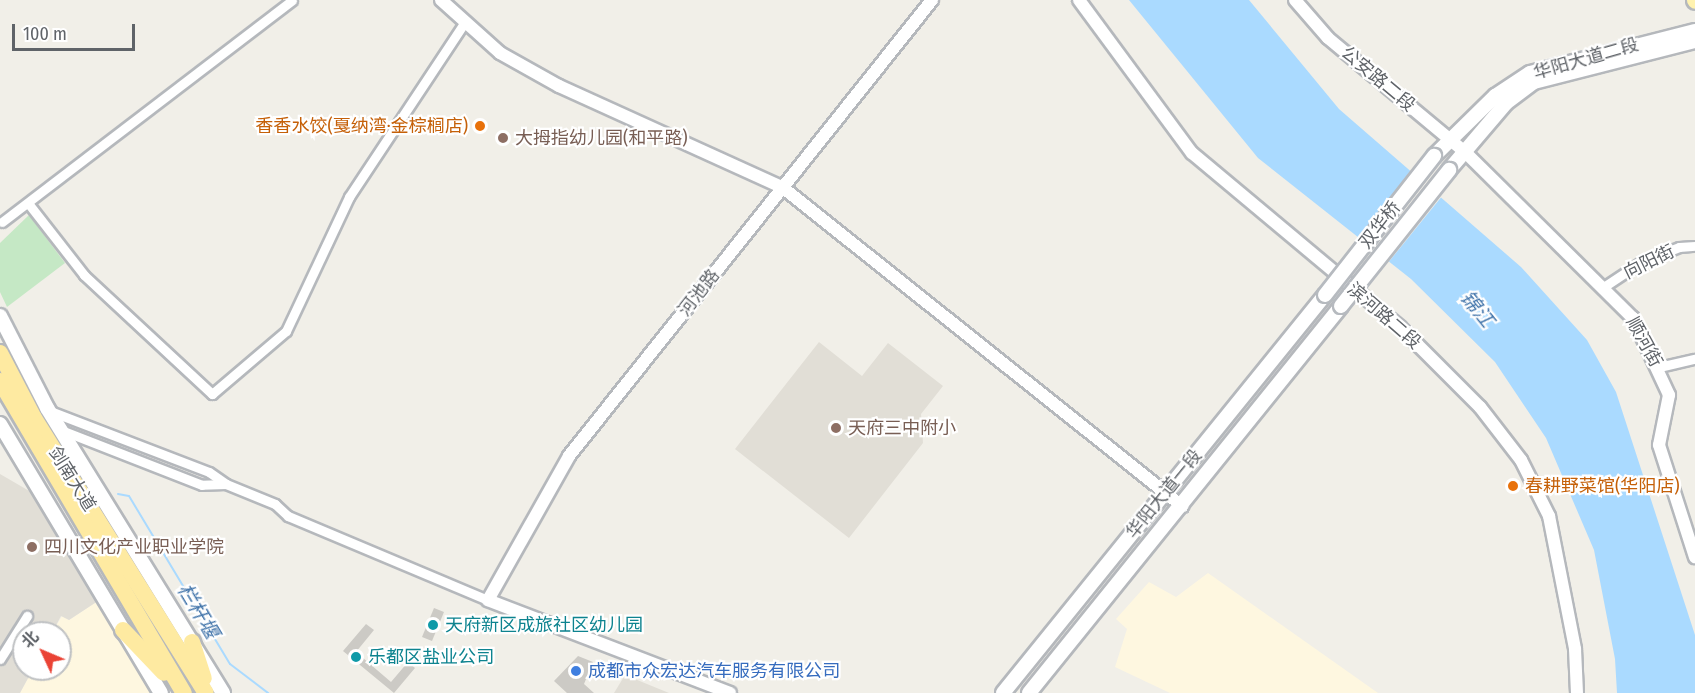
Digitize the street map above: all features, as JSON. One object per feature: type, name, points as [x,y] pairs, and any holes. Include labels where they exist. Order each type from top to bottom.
[{"type":"highway","name":"剑南大道","points":[[0,353],[34,418],[207,693]]},
{"type":"highway","name":"剑南大道","points":[[0,381],[183,693]]},
{"type":"highway","points":[[123,630],[183,693]]},
{"type":"highway","points":[[192,642],[207,693]]},
{"type":"main road","name":"华阳大道二段","points":[[1434,156],[1495,96],[1530,73],[1695,31]]},
{"type":"main road","name":"华阳大道二段","points":[[1449,170],[1506,103],[1534,82],[1695,41]]},
{"type":"main road","name":"双华桥","points":[[1325,295],[1434,156]]},
{"type":"main road","name":"华阳大道一段","points":[[1029,693],[1182,506],[1449,170]]},
{"type":"main road","name":"华阳大道一段","points":[[1003,693],[1325,295]]},
{"type":"main road","points":[[0,316],[61,430],[224,693]]},
{"type":"main road","points":[[2,430],[162,693]]},
{"type":"street","points":[[1,223],[292,0]]},
{"type":"street","points":[[441,0],[500,53],[559,86],[782,187],[1164,494],[1182,506]]},
{"type":"street","name":"河池路","points":[[488,600],[569,456],[932,0]]},
{"type":"street","name":"滨河路二段","points":[[1079,0],[1192,153],[1400,327],[1480,407],[1521,460],[1549,516],[1575,650],[1577,693]]},
{"type":"street","name":"公安路二段","points":[[1295,0],[1328,38],[1465,152]]},
{"type":"street","points":[[28,203],[84,275],[212,394],[286,331],[349,197],[464,23]]},
{"type":"street","name":"顺河街","points":[[1465,152],[1605,286],[1634,318],[1659,367],[1669,395],[1659,445],[1695,557]]},
{"type":"street","name":"向阳街","points":[[1605,286],[1641,262],[1679,247],[1695,246]]},
{"type":"street","points":[[1659,367],[1695,359]]},
{"type":"street","points":[[50,411],[208,472],[226,484],[275,504],[299,521],[488,600],[730,693]]},
{"type":"street","points":[[61,430],[202,485],[226,484]]},
{"type":"street","points":[[0,659],[27,616]]},
{"type":"shaded area","name":"天府三中附小","points":[[819,342],[862,376],[888,343],[943,386],[921,414],[923,443],[849,538],[735,449]]},
{"type":"shaded area","name":"四川文化产业职业学院","points":[[0,474],[31,492],[98,601],[69,620],[61,616],[58,621],[12,621],[12,681],[26,681],[20,693],[0,693]]},
{"type":"shaded area","points":[[1208,573],[1378,693],[1170,693],[1115,667],[1127,629],[1116,619],[1149,582],[1176,597]]},
{"type":"shaded area","points":[[98,601],[151,693],[20,693],[26,681],[72,681],[72,621],[59,621],[62,616],[69,620]]},
{"type":"shaded area","points":[[625,675],[669,693],[614,693]]},
{"type":"green space","points":[[29,215],[65,263],[7,307],[0,292],[0,243]]},
{"type":"water","name":"锦江","points":[[1129,0],[1249,0],[1339,109],[1521,267],[1587,340],[1616,392],[1695,635],[1695,693],[1617,693],[1615,659],[1594,550],[1546,438],[1495,362],[1411,279],[1258,158]]},
{"type":"pier","points":[[1414,170],[1443,195],[1387,264],[1356,240]]},
{"type":"building","name":"天府新区成旅社区幼儿园","points":[[434,608],[444,612],[432,641],[422,637]]},
{"type":"building","name":"乐都区盐业公司","points":[[366,624],[374,630],[356,652],[391,682],[408,662],[415,668],[394,693],[343,651]]},
{"type":"building","name":"成都市众宏达汽车服务有限公司","points":[[578,656],[593,662],[584,684],[594,693],[567,693],[554,681]]},
{"type":"waterway","name":"栏杆堰","points":[[118,494],[129,496],[230,664],[268,693]]},
{"type":"place","name":"香香水饺(戛纳湾·金棕榈店)","points":[[480,126]]},
{"type":"place","name":"大拇指幼儿园(和平路)","points":[[503,138]]},
{"type":"place","name":"天府三中附小","points":[[836,428]]},
{"type":"place","name":"春耕野菜馆(华阳店)","points":[[1513,486]]},
{"type":"place","name":"四川文化产业职业学院","points":[[32,547]]},
{"type":"place","name":"天府新区成旅社区幼儿园","points":[[433,625]]},
{"type":"place","name":"乐都区盐业公司","points":[[356,657]]},
{"type":"place","name":"成都市众宏达汽车服务有限公司","points":[[576,671]]}]
